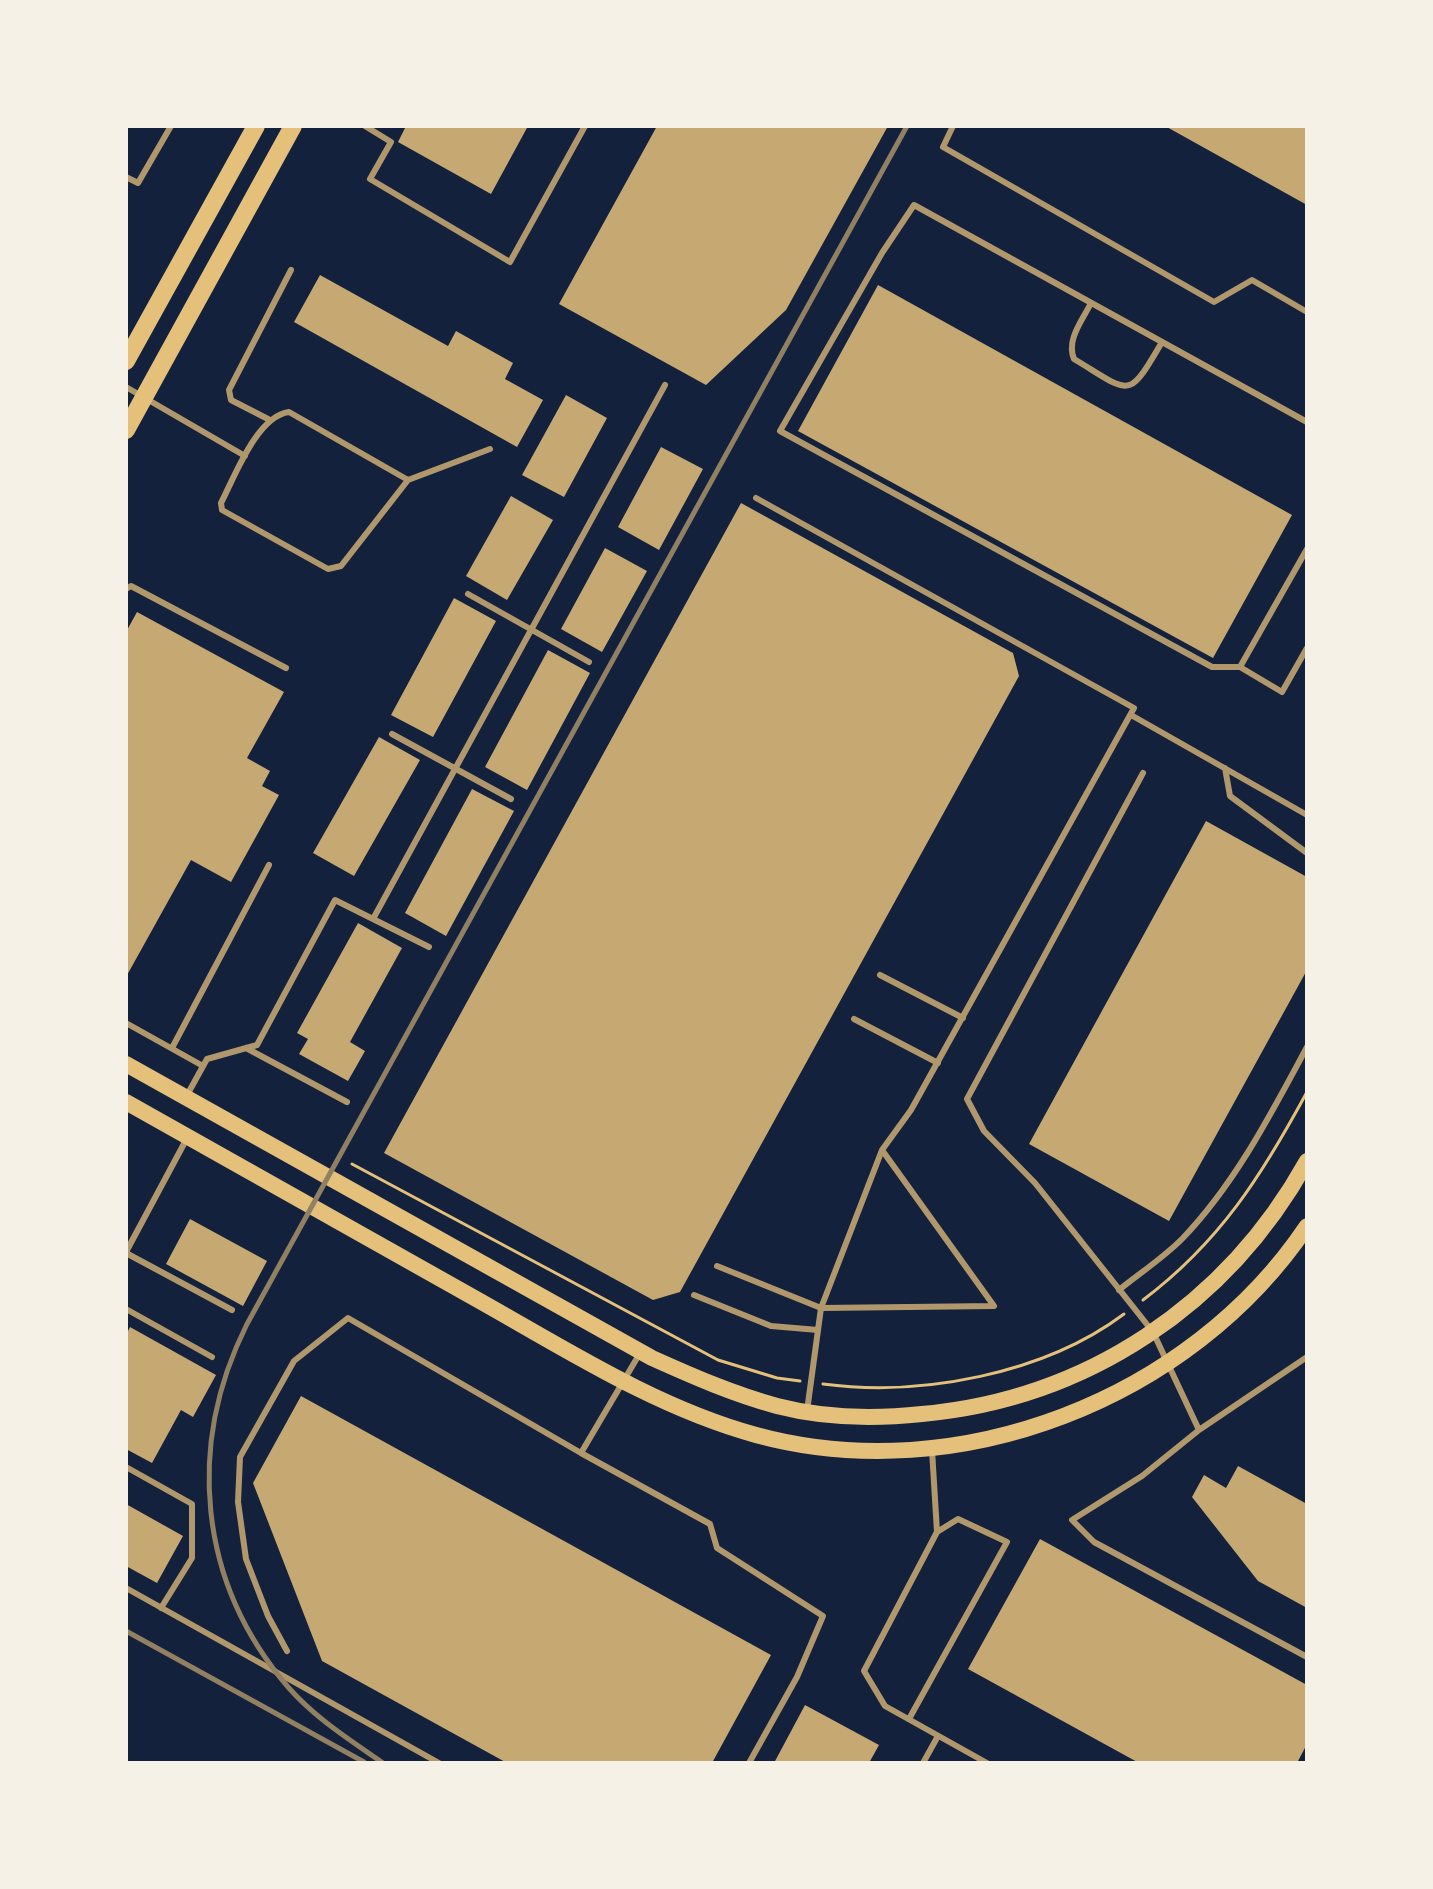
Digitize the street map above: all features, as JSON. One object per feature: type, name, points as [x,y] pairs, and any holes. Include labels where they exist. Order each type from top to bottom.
[{"type":"main road","points":[[126,361],[256,126]]},
{"type":"main road","points":[[126,430],[293,126]]},
{"type":"main road","points":[[126,1064],[641,1352],[712,1385],[778,1407],[843,1416],[896,1417],[951,1412],[1006,1400],[1060,1383],[1106,1362],[1153,1332],[1219,1281],[1258,1238],[1307,1161]]},
{"type":"main road","points":[[126,1102],[623,1380],[683,1409],[770,1438],[862,1450],[931,1447],[984,1439],[1050,1422],[1110,1397],[1207,1335],[1258,1288],[1307,1226]]},
{"type":"lane","points":[[126,177],[138,183],[171,126]]},
{"type":"lane","points":[[365,126],[391,142],[370,179],[510,262],[585,126]]},
{"type":"lane","points":[[378,134],[383,126]]},
{"type":"lane","points":[[953,126],[943,147],[1214,302],[1252,280],[1307,312]]},
{"type":"lane","points":[[1307,422],[914,205],[882,253],[780,431],[1212,667],[1240,667],[1282,692],[1307,648]]},
{"type":"lane","points":[[268,419],[231,400],[229,390],[291,270]]},
{"type":"lane","points":[[1091,303],[1070,344],[1071,352],[1074,359],[1105,377],[1130,387],[1139,382],[1162,342]]},
{"type":"lane","points":[[373,919],[665,385]]},
{"type":"lane","points":[[126,387],[245,456]]},
{"type":"lane","points":[[408,480],[289,412],[268,419],[221,503],[222,510],[328,569],[341,566],[408,480],[490,449]]},
{"type":"lane","points":[[756,498],[1134,708],[938,1063],[911,1110],[882,1150],[821,1308],[807,1411]]},
{"type":"lane","points":[[1240,667],[1307,549]]},
{"type":"lane","points":[[126,589],[131,586],[286,668]]},
{"type":"lane","points":[[468,594],[589,662]]},
{"type":"lane","points":[[1131,715],[1307,815]]},
{"type":"lane","points":[[392,734],[511,799]]},
{"type":"lane","points":[[1225,768],[1230,796],[1307,853]]},
{"type":"lane","points":[[1143,773],[967,1099],[984,1131],[1035,1183],[1153,1332],[1165,1364],[1199,1430]]},
{"type":"lane","points":[[172,1048],[269,865]]},
{"type":"lane","points":[[186,1097],[207,1059],[257,1045],[335,900],[429,947]]},
{"type":"lane","points":[[880,975],[963,1018]]},
{"type":"lane","points":[[854,1019],[938,1063]]},
{"type":"lane","points":[[126,1023],[203,1066]]},
{"type":"lane","points":[[1119,1290],[1180,1240],[1211,1205],[1247,1153],[1307,1047]]},
{"type":"lane","points":[[246,1048],[347,1102]]},
{"type":"lane","points":[[182,1134],[126,1253],[232,1310]]},
{"type":"lane","points":[[717,1266],[821,1308],[994,1306],[882,1150]]},
{"type":"lane","points":[[694,1295],[771,1326],[818,1330]]},
{"type":"lane","points":[[126,1309],[212,1357]]},
{"type":"lane","points":[[287,1651],[268,1616],[246,1559],[238,1502],[240,1457],[294,1361],[348,1318],[710,1524],[717,1548],[823,1616],[797,1677],[749,1763]]},
{"type":"lane","points":[[581,1453],[641,1352]]},
{"type":"lane","points":[[1307,1357],[1199,1430],[1142,1476],[1072,1520],[1094,1542],[1307,1657]]},
{"type":"lane","points":[[931,1447],[937,1532]]},
{"type":"lane","points":[[126,1467],[192,1504],[192,1558],[161,1608]]},
{"type":"lane","points":[[909,1719],[1007,1542],[958,1519],[937,1532],[864,1671],[885,1706],[987,1763]]},
{"type":"lane","points":[[126,1588],[439,1763]]},
{"type":"lane","points":[[923,1763],[938,1736]]},
{"type":"path","points":[[352,1164],[718,1360],[777,1378],[866,1390],[925,1388],[1006,1369],[1109,1326],[1176,1276],[1225,1224],[1267,1166],[1307,1092]]},
{"type":"building","points":[[406,126],[528,126],[491,194],[398,142]]},
{"type":"building","points":[[657,126],[888,126],[786,310],[706,385],[559,304]]},
{"type":"building","points":[[1165,126],[1307,126],[1307,205]]},
{"type":"building","points":[[320,275],[448,346],[456,331],[513,363],[505,379],[543,400],[517,447],[294,322]]},
{"type":"building","points":[[878,285],[1292,515],[1213,658],[798,431]]},
{"type":"building","points":[[566,395],[607,418],[564,497],[522,475]]},
{"type":"building","points":[[661,447],[703,469],[659,550],[618,527]]},
{"type":"building","points":[[511,496],[553,520],[507,600],[466,576]]},
{"type":"building","points":[[741,503],[1013,653],[1019,676],[680,1292],[653,1300],[384,1153]]},
{"type":"building","points":[[605,548],[647,571],[602,652],[561,629]]},
{"type":"building","points":[[454,598],[496,621],[433,737],[391,715]]},
{"type":"building","points":[[137,612],[284,692],[247,758],[270,771],[262,786],[279,795],[231,882],[191,860],[126,977],[126,632]]},
{"type":"building","points":[[548,650],[590,673],[527,790],[485,767]]},
{"type":"building","points":[[379,737],[420,760],[354,876],[313,853]]},
{"type":"building","points":[[472,789],[514,811],[446,936],[405,913]]},
{"type":"building","points":[[1206,821],[1307,877],[1307,970],[1169,1221],[1029,1144]]},
{"type":"building","points":[[358,923],[402,948],[350,1042],[365,1051],[348,1081],[299,1054],[308,1039],[297,1033]]},
{"type":"building","points":[[190,1219],[267,1261],[243,1306],[166,1264]]},
{"type":"building","points":[[130,1327],[216,1375],[193,1417],[181,1410],[152,1463],[126,1449],[126,1335]]},
{"type":"building","points":[[301,1396],[771,1655],[712,1763],[507,1763],[322,1661],[253,1483]]},
{"type":"building","points":[[1238,1466],[1307,1504],[1307,1608],[1258,1581],[1192,1497],[1204,1475],[1226,1488]]},
{"type":"building","points":[[126,1504],[183,1536],[157,1583],[126,1566]]},
{"type":"building","points":[[1040,1539],[1307,1685],[1307,1744],[1297,1763],[1139,1763],[968,1669]]},
{"type":"building","points":[[805,1705],[879,1745],[869,1763],[774,1763]]},
{"type":"railway","points":[[383,1763],[321,1719],[298,1698],[258,1646],[235,1603],[219,1558],[211,1512],[209,1465],[215,1417],[228,1370],[247,1324],[907,126]]},
{"type":"railway","points":[[126,1631],[364,1762]]}]
